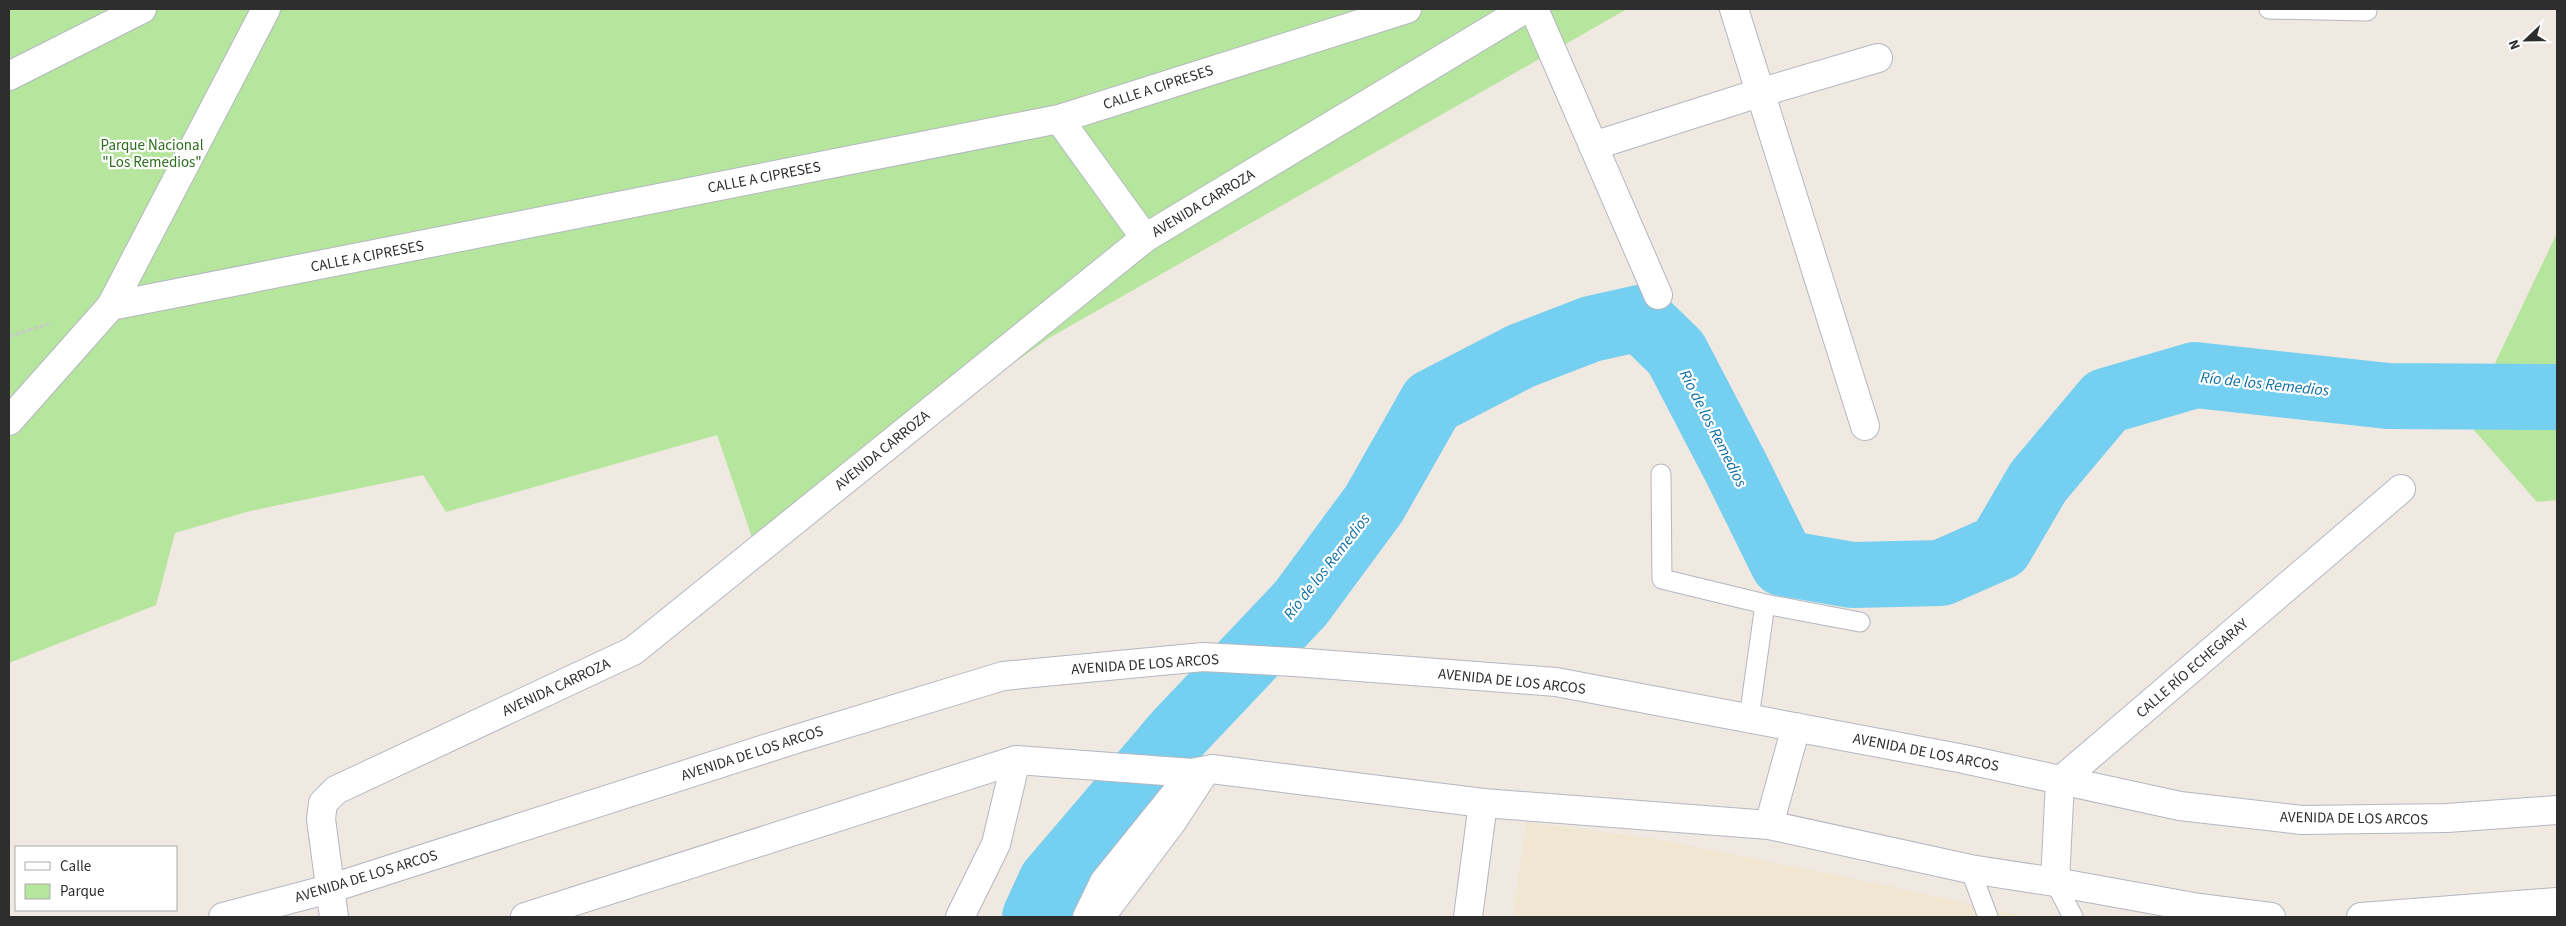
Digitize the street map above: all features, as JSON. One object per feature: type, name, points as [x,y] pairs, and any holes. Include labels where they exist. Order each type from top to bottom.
[{"type":"street","points":[[9,76],[142,9]]},
{"type":"street","points":[[9,421],[111,306],[266,9]]},
{"type":"street","name":"CALLE A CIPRESES","points":[[111,306],[1059,119],[1407,9]]},
{"type":"street","name":"AVENIDA CARROZA","points":[[334,917],[321,818],[323,803],[336,790],[633,651],[1145,238],[1525,9]]},
{"type":"street","points":[[1534,9],[1658,295]]},
{"type":"street","points":[[1734,9],[1758,93],[1865,426]]},
{"type":"street","points":[[1593,146],[1758,93],[1878,58]]},
{"type":"street","points":[[1059,119],[1145,238]]},
{"type":"street","name":"CALLE RÍO ECHEGARAY","points":[[2060,781],[2401,489]]},
{"type":"street","name":"AVENIDA DE LOS ARCOS","points":[[223,917],[329,889],[793,740],[1003,676],[1203,657],[1556,682],[1964,758],[2060,781],[2180,806],[2302,820],[2446,818],[2557,810]]},
{"type":"street","points":[[1769,825],[1796,727]]},
{"type":"street","points":[[960,917],[996,844],[1016,760]]},
{"type":"street","points":[[524,917],[1016,760],[1191,770],[1483,804],[1769,825],[1970,869],[2199,908],[2271,917]]},
{"type":"street","points":[[1086,917],[1104,882],[1191,770]]},
{"type":"street","points":[[2055,882],[2060,781]]},
{"type":"street","points":[[1468,917],[1483,804]]},
{"type":"street","points":[[2361,917],[2557,902]]},
{"type":"lane","points":[[2269,9],[2368,11]]},
{"type":"lane","points":[[1661,474],[1662,579],[1765,604],[1860,622]]},
{"type":"lane","points":[[1748,718],[1765,604]]},
{"type":"lane","points":[[1106,917],[1176,824],[1191,770]]},
{"type":"lane","points":[[1970,869],[1988,917]]},
{"type":"lane","points":[[2055,882],[2073,917]]},
{"type":"shaded area","points":[[1526,822],[1656,839],[1874,883],[2028,917],[1513,917]]},
{"type":"green space","name":"Parque Nacional \"Los Remedios\"","points":[[9,9],[1627,9],[1049,338],[755,546],[717,435],[446,512],[423,475],[250,511],[175,533],[156,605],[9,663]]},
{"type":"green space","points":[[2557,233],[2557,500],[2537,502],[2467,422]]},
{"type":"waterway","name":"Río de los Remedios","points":[[1035,917],[1051,882],[1177,734],[1301,603],[1374,504],[1432,402],[1521,356],[1591,329],[1640,318],[1676,353],[1783,563],[1852,575],[1941,573],[2000,547],[2038,482],[2106,401],[2195,375],[2388,396],[2557,397]]}]
